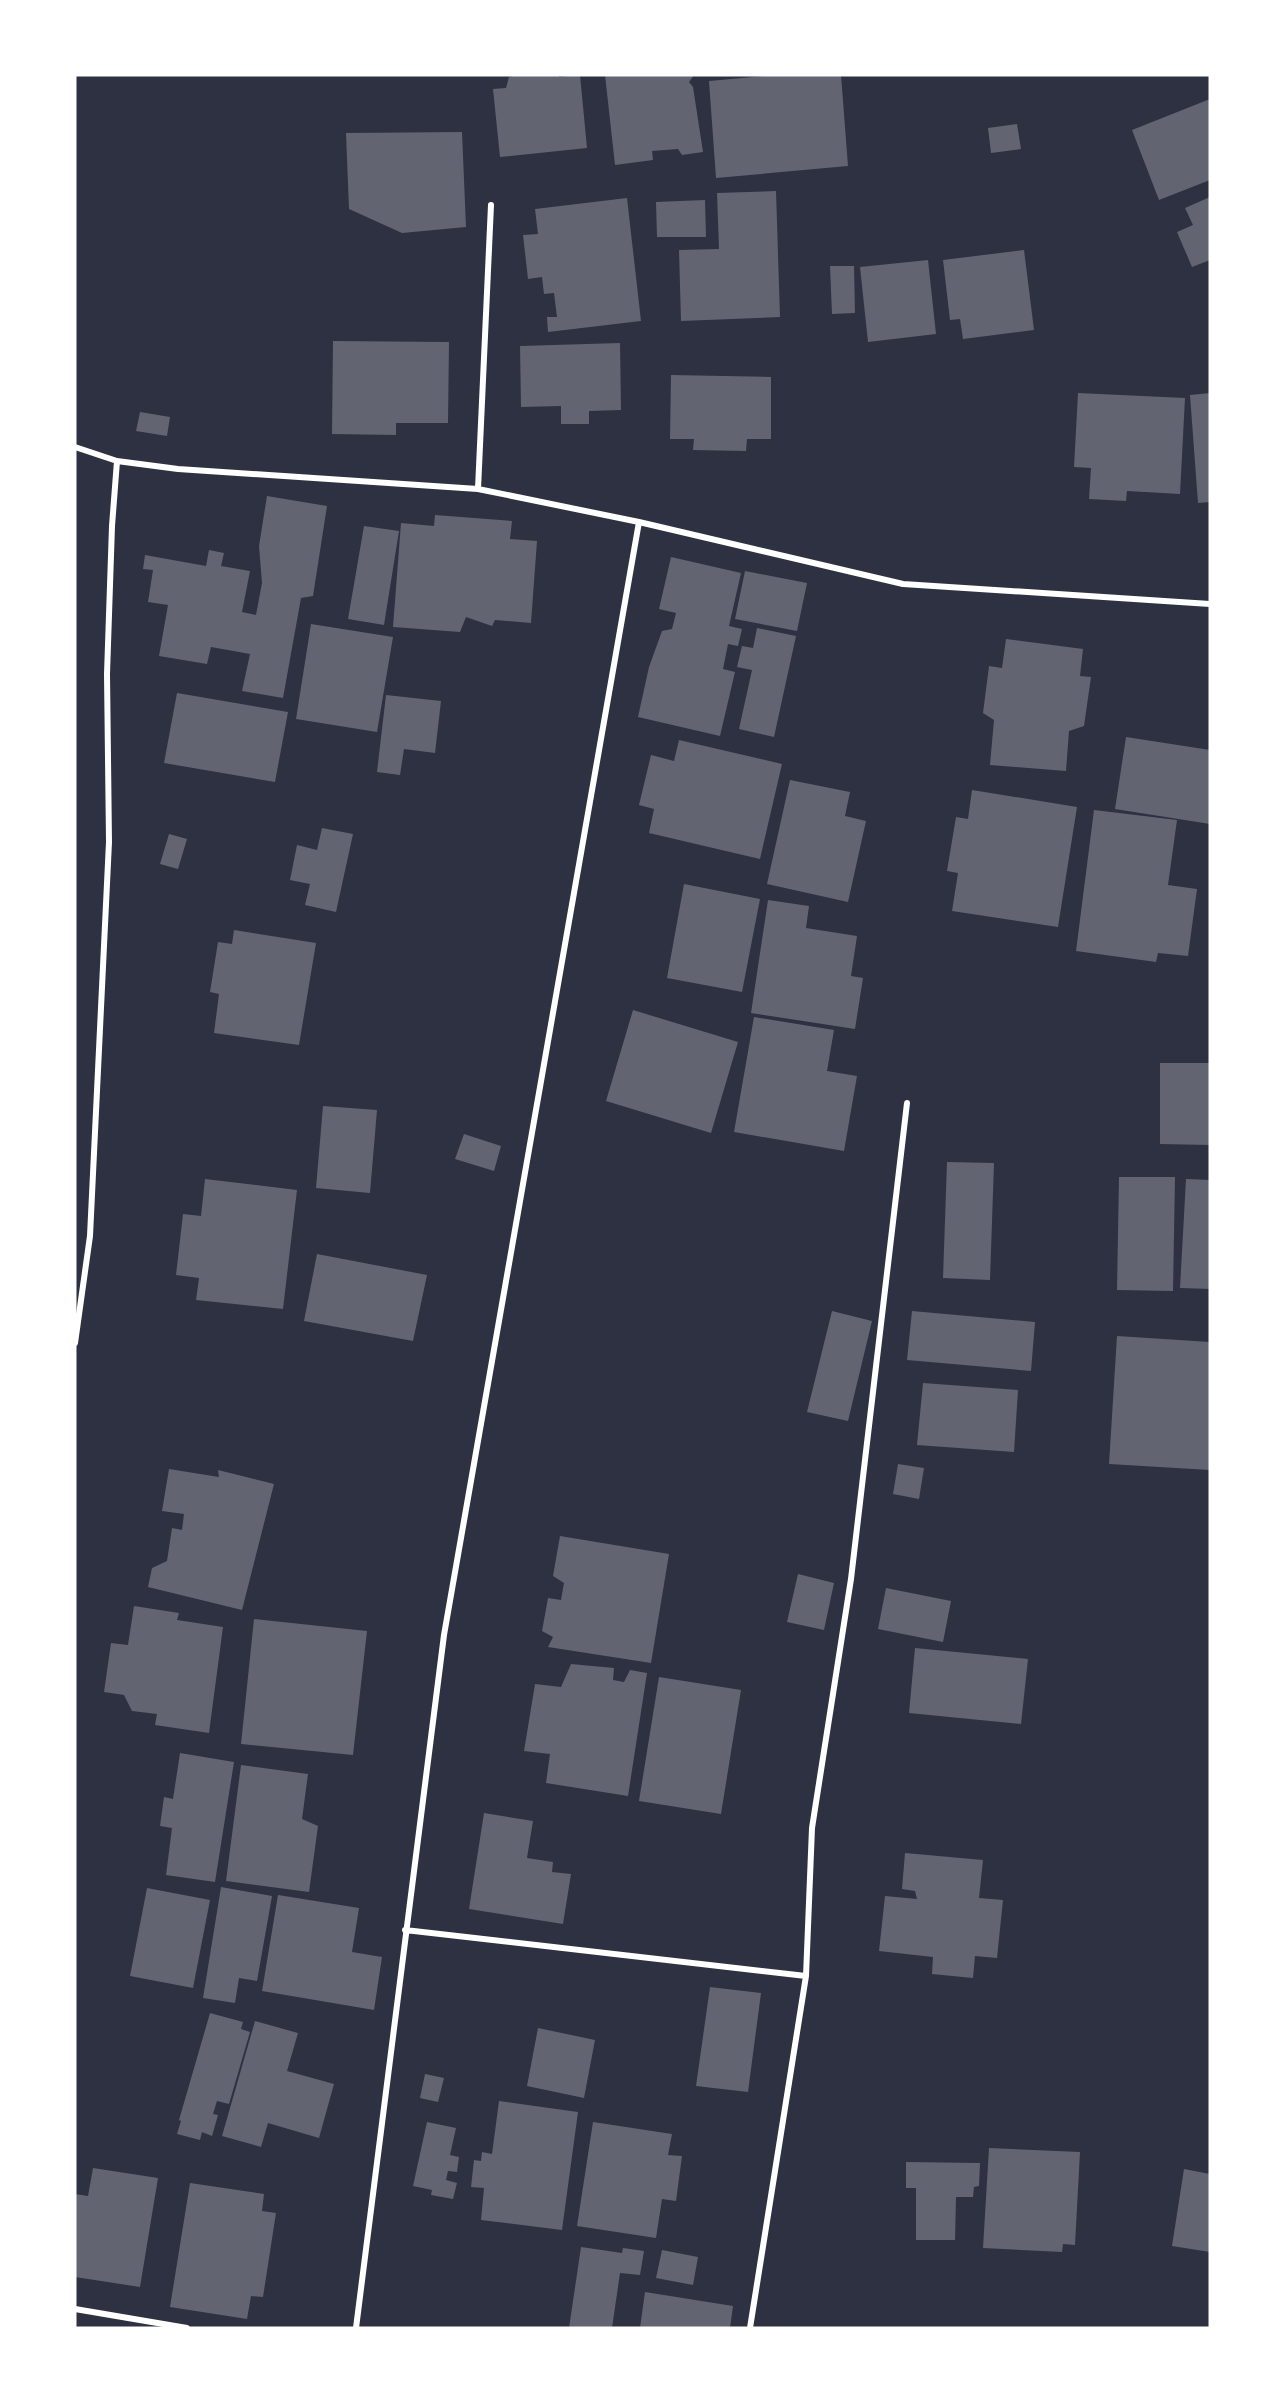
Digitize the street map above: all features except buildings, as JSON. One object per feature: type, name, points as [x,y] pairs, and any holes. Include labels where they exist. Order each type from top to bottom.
[{"type":"street","points":[[478,489],[491,205]]},
{"type":"street","points":[[75,447],[117,461],[178,469],[478,489],[639,522],[903,584],[1210,604]]},
{"type":"street","points":[[75,1343],[90,1236],[109,842],[107,674],[112,526],[117,461]]},
{"type":"street","points":[[356,2328],[444,1635],[639,522]]},
{"type":"street","points":[[750,2328],[806,1976],[812,1828],[851,1580],[907,1103]]},
{"type":"street","points":[[405,1930],[806,1976]]},
{"type":"street","points":[[75,2309],[187,2328]]}]
